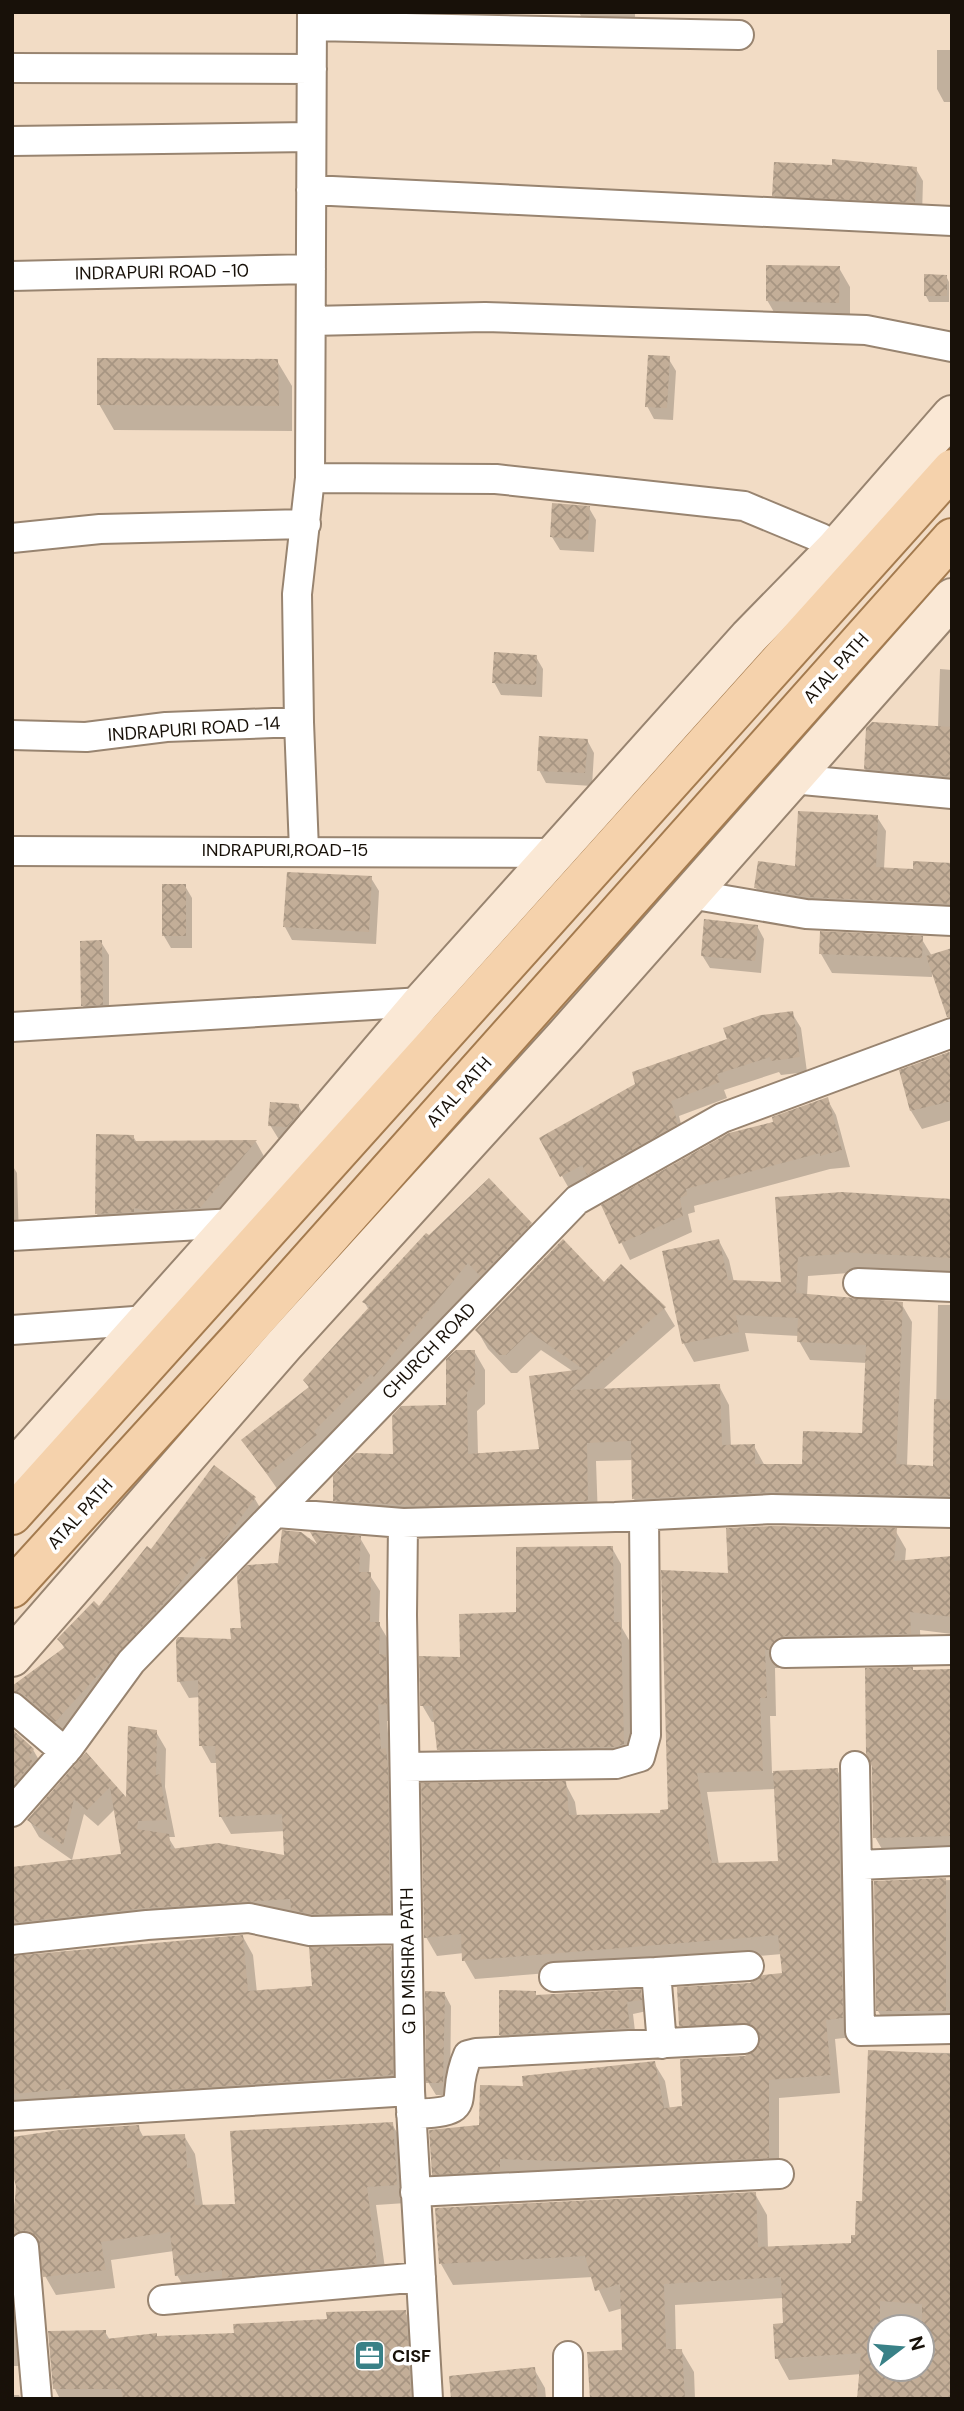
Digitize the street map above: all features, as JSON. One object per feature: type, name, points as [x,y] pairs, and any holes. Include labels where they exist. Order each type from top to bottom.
[{"type":"main road","points":[[12,1515],[852,556],[952,469]]},
{"type":"main road","name":"ATAL PATH","points":[[12,1588],[238,1340],[952,538]]},
{"type":"street","points":[[312,19],[739,35]]},
{"type":"street","name":"INDRAPURI ROAD -14","points":[[12,735],[86,737],[166,727],[299,722],[297,594],[310,478],[312,19]]},
{"type":"street","points":[[12,68],[312,69]]},
{"type":"street","points":[[12,142],[311,138]]},
{"type":"street","points":[[311,190],[952,221]]},
{"type":"street","name":"INDRAPURI ROAD -10","points":[[12,276],[311,269]]},
{"type":"street","points":[[310,320],[485,317],[866,330],[952,347]]},
{"type":"street","points":[[12,1471],[30,1435],[148,1320],[422,1002],[749,637],[852,556],[952,415]]},
{"type":"street","points":[[310,478],[496,480],[744,506],[821,538],[852,556]]},
{"type":"street","points":[[12,538],[100,529],[306,524]]},
{"type":"street","points":[[12,1657],[284,1345],[792,779],[944,617],[903,593]]},
{"type":"street","points":[[299,722],[304,850]]},
{"type":"street","points":[[792,779],[952,794]]},
{"type":"street","name":"INDRAPURI,ROAD-15","points":[[12,851],[558,853]]},
{"type":"street","points":[[690,894],[806,914],[952,921]]},
{"type":"street","points":[[12,1027],[422,1002]]},
{"type":"street","name":"CHURCH ROAD","points":[[12,1812],[65,1752],[131,1662],[277,1513],[441,1337],[576,1200],[722,1118],[952,1033]]},
{"type":"street","points":[[12,1236],[234,1223]]},
{"type":"street","points":[[858,1283],[952,1287]]},
{"type":"street","points":[[12,1330],[148,1320]]},
{"type":"street","points":[[277,1513],[403,1523],[644,1516],[772,1509],[952,1513]]},
{"type":"street","points":[[405,1767],[616,1764],[640,1757],[646,1735],[644,1516]]},
{"type":"street","name":"G D MISHRA PATH","points":[[403,1523],[411,2102],[428,2399]]},
{"type":"street","points":[[785,1653],[952,1650]]},
{"type":"street","points":[[12,1707],[65,1752]]},
{"type":"street","points":[[855,1766],[860,2031],[952,2029]]},
{"type":"street","points":[[858,1865],[952,1861]]},
{"type":"street","points":[[12,1940],[147,1925],[249,1918],[310,1931],[407,1929]]},
{"type":"street","points":[[554,1977],[749,1966]]},
{"type":"street","points":[[656,1972],[662,2044]]},
{"type":"street","points":[[12,2116],[411,2102],[448,2113],[455,2106],[468,2055],[744,2039]]},
{"type":"street","points":[[415,2192],[779,2174]]},
{"type":"street","points":[[24,2247],[37,2399]]},
{"type":"street","points":[[163,2300],[421,2277]]},
{"type":"street","points":[[568,2356],[568,2399]]},
{"type":"building","points":[[832,159],[917,167],[915,203],[772,196],[774,162],[832,165]]},
{"type":"building","points":[[766,265],[840,266],[839,303],[766,301]]},
{"type":"building","points":[[924,274],[947,275],[947,296],[924,296]]},
{"type":"building","points":[[648,355],[670,356],[667,408],[645,407]]},
{"type":"building","points":[[97,358],[278,359],[279,406],[97,405]]},
{"type":"building","points":[[552,503],[590,506],[588,540],[550,537]]},
{"type":"building","points":[[494,652],[537,655],[536,685],[492,683]]},
{"type":"building","points":[[872,722],[952,727],[952,777],[864,769],[866,728]]},
{"type":"building","points":[[539,736],[588,739],[585,773],[537,771]]},
{"type":"building","points":[[798,811],[878,815],[876,867],[913,869],[913,861],[952,863],[952,904],[808,897],[754,888],[758,861],[795,866]]},
{"type":"building","points":[[287,872],[372,876],[369,932],[283,927]]},
{"type":"building","points":[[162,884],[186,884],[186,936],[162,936]]},
{"type":"building","points":[[704,919],[758,925],[755,961],[701,956]]},
{"type":"building","points":[[820,931],[923,936],[922,958],[819,954]]},
{"type":"building","points":[[102,940],[103,1005],[81,1006],[80,941]]},
{"type":"building","points":[[952,948],[952,1017],[947,1017],[926,956]]},
{"type":"building","points":[[793,1011],[800,1057],[771,1061],[770,1057],[717,1074],[720,1082],[671,1101],[678,1124],[587,1175],[582,1165],[560,1177],[539,1138],[635,1084],[632,1072],[727,1039],[723,1028],[761,1015]]},
{"type":"building","points":[[949,1052],[952,1101],[910,1111],[899,1070]]},
{"type":"building","points":[[828,1097],[842,1150],[820,1156],[820,1153],[686,1189],[687,1195],[680,1198],[683,1216],[619,1244],[601,1205],[729,1133],[773,1122],[772,1117]]},
{"type":"building","points":[[270,1102],[299,1104],[299,1113],[287,1127],[268,1126]]},
{"type":"building","points":[[96,1134],[134,1135],[134,1141],[257,1140],[200,1208],[151,1211],[134,1208],[134,1212],[95,1214]]},
{"type":"building","points":[[489,1178],[532,1223],[480,1276],[468,1263],[374,1377],[371,1374],[314,1431],[317,1435],[267,1474],[241,1440],[309,1387],[303,1380],[370,1306],[362,1302],[426,1233],[429,1235]]},
{"type":"building","points":[[842,1192],[952,1199],[952,1258],[839,1252],[798,1257],[796,1293],[903,1302],[896,1464],[933,1466],[934,1399],[952,1400],[952,1496],[772,1492],[632,1499],[631,1441],[587,1443],[588,1501],[425,1506],[333,1501],[333,1476],[356,1453],[393,1454],[392,1416],[401,1406],[446,1405],[446,1359],[456,1350],[475,1350],[475,1384],[467,1392],[468,1454],[539,1449],[529,1376],[583,1369],[530,1332],[506,1355],[499,1355],[475,1330],[563,1239],[604,1282],[621,1264],[666,1307],[570,1390],[720,1384],[722,1445],[755,1444],[755,1464],[802,1464],[803,1431],[862,1433],[866,1345],[797,1342],[798,1318],[736,1315],[739,1332],[682,1344],[662,1251],[719,1239],[728,1280],[781,1282],[775,1197]]},
{"type":"building","points":[[214,1465],[256,1497],[219,1547],[207,1560],[202,1556],[164,1603],[55,1722],[23,1694],[12,1691],[12,1686],[65,1647],[57,1639],[94,1601],[99,1606],[147,1546],[151,1549]]},
{"type":"building","points":[[726,1528],[897,1528],[894,1561],[952,1556],[952,1617],[910,1612],[911,1634],[785,1636],[776,1639],[769,1650],[765,1650],[767,1698],[760,1698],[763,1771],[697,1773],[712,1863],[778,1861],[773,1771],[838,1768],[843,2018],[826,2020],[831,2075],[769,2080],[769,2158],[646,2164],[500,2159],[500,2171],[432,2175],[429,2130],[479,2125],[480,2085],[523,2086],[522,2076],[655,2061],[664,2108],[682,2106],[680,2059],[745,2056],[758,2047],[760,2037],[751,2024],[679,2026],[677,1987],[750,1983],[763,1975],[782,1973],[778,1935],[462,1961],[461,1934],[424,1938],[421,1783],[566,1781],[569,1815],[660,1813],[660,1810],[668,1809],[661,1570],[728,1573]]},
{"type":"building","points":[[282,1530],[301,1532],[317,1544],[310,1532],[361,1536],[359,1572],[371,1572],[370,1622],[380,1622],[379,1654],[386,1655],[387,1705],[378,1704],[381,1749],[386,1748],[388,1768],[390,1913],[312,1914],[291,1910],[290,1899],[146,1908],[12,1923],[12,1867],[121,1854],[110,1787],[87,1810],[74,1799],[63,1845],[27,1820],[86,1752],[126,1797],[128,1726],[157,1730],[156,1775],[160,1774],[167,1820],[138,1821],[137,1829],[169,1834],[171,1849],[218,1843],[284,1855],[282,1814],[219,1817],[215,1746],[199,1746],[198,1680],[177,1682],[176,1640],[178,1637],[231,1639],[230,1628],[241,1628],[237,1576],[247,1565],[278,1563]]},
{"type":"building","points":[[613,1546],[614,1622],[621,1622],[624,1744],[614,1747],[437,1750],[432,1706],[420,1706],[419,1656],[460,1657],[459,1614],[516,1612],[516,1547]]},
{"type":"building","points":[[913,1667],[913,1670],[952,1669],[952,1836],[873,1838],[872,1766],[866,1754],[865,1668]]},
{"type":"building","points":[[12,1729],[34,1749],[29,1757],[33,1762],[12,1787]]},
{"type":"building","points":[[946,1878],[946,2011],[876,2011],[874,1881]]},
{"type":"building","points":[[243,1935],[248,1991],[312,1986],[309,1947],[391,1946],[393,2075],[71,2096],[70,2089],[12,2094],[12,1956]]},
{"type":"building","points":[[641,1989],[642,2000],[627,2002],[630,2028],[499,2035],[499,1990],[536,1991],[536,1995]]},
{"type":"building","points":[[425,1991],[445,1992],[443,2083],[426,2083]]},
{"type":"building","points":[[868,2050],[952,2054],[952,2399],[857,2399],[861,2353],[775,2359],[773,2324],[783,2323],[781,2277],[664,2284],[666,2349],[682,2349],[685,2399],[590,2399],[587,2352],[622,2350],[620,2284],[595,2291],[585,2256],[439,2264],[435,2208],[756,2192],[758,2247],[851,2243],[851,2235],[855,2235],[856,2201],[862,2201]]},
{"type":"building","points":[[393,2122],[397,2185],[367,2187],[377,2264],[222,2278],[222,2270],[175,2276],[170,2232],[101,2242],[106,2270],[43,2277],[37,2237],[23,2230],[12,2236],[16,2186],[12,2172],[12,2137],[60,2130],[139,2125],[140,2136],[185,2134],[187,2168],[192,2168],[195,2205],[235,2204],[230,2131]]},
{"type":"building","points":[[406,2310],[411,2399],[123,2399],[121,2389],[53,2389],[48,2331],[106,2330],[106,2339],[157,2333],[157,2336],[234,2333],[233,2324],[327,2319],[326,2312]]},
{"type":"building","points":[[535,2367],[538,2399],[451,2399],[449,2376]]},
{"type":"place","name":"CISF","points":[[369,2356]]}]
